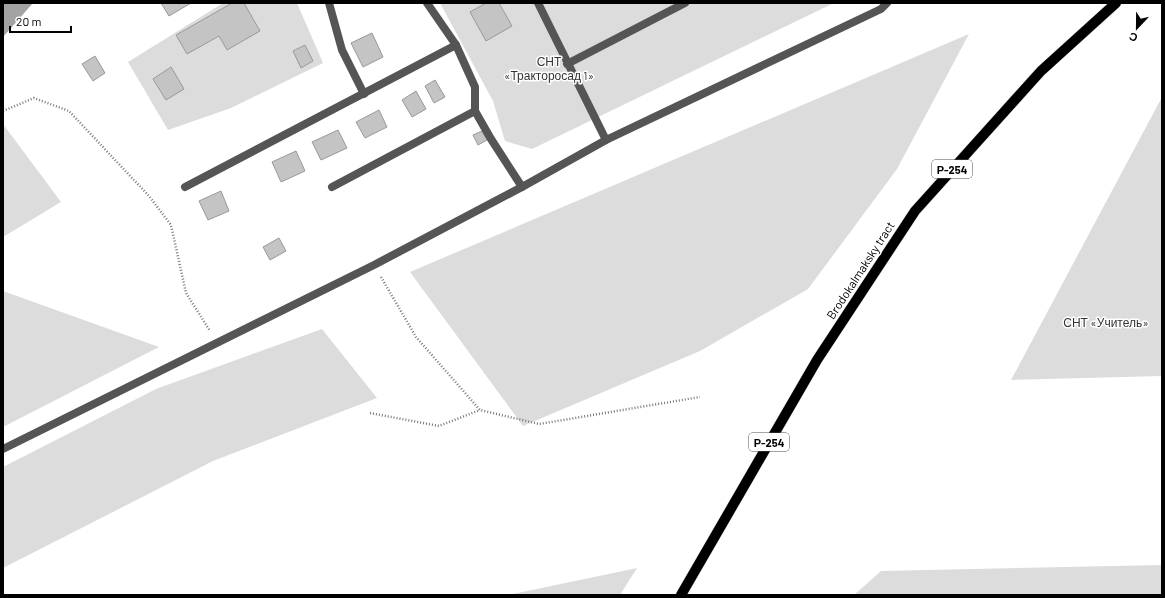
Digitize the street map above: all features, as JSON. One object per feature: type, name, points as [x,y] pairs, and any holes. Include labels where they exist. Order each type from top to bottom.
[{"type":"main road","name":"Brodokalmaksky tract","points":[[681,595],[817,360],[915,211],[1041,70],[1116,3]]},
{"type":"street","points":[[329,3],[342,50],[364,94]]},
{"type":"street","points":[[427,3],[456,45],[475,87],[476,111],[491,139],[522,187]]},
{"type":"street","points":[[538,3],[606,140]]},
{"type":"street","points":[[567,64],[685,3]]},
{"type":"street","points":[[3,449],[374,265],[522,187],[606,140],[881,9],[887,3]]},
{"type":"street","points":[[185,187],[456,45]]},
{"type":"street","points":[[332,187],[476,111]]},
{"type":"path","points":[[3,110],[34,98],[69,111],[149,196],[171,225],[186,293],[218,343]]},
{"type":"path","points":[[374,265],[416,337],[480,410]]},
{"type":"path","points":[[370,413],[439,426],[480,410],[539,424],[700,397]]},
{"type":"green space","points":[[223,3],[297,3],[323,63],[231,108],[168,130],[128,62]]},
{"type":"green space","name":"СНТ «Тракторосад 1»","points":[[440,3],[834,3],[532,149],[505,141],[493,101]]},
{"type":"green space","points":[[969,34],[897,169],[808,289],[700,351],[523,426],[410,272]]},
{"type":"green space","name":"СНТ «Учитель»","points":[[1162,97],[1162,376],[1011,380]]},
{"type":"green space","points":[[3,124],[61,202],[3,237]]},
{"type":"green space","points":[[3,291],[159,347],[3,427]]},
{"type":"green space","points":[[322,329],[377,398],[213,461],[3,568],[3,467],[156,389]]},
{"type":"green space","points":[[1162,565],[1162,595],[854,595],[881,571]]},
{"type":"green space","points":[[637,568],[620,595],[508,595]]},
{"type":"shaded area","points":[[3,3],[33,3],[3,37]]},
{"type":"building","points":[[161,3],[191,3],[169,16]]},
{"type":"building","points":[[232,3],[244,3],[260,31],[227,50],[219,36],[187,54],[176,35]]},
{"type":"building","points":[[486,3],[499,3],[512,26],[486,41],[470,12]]},
{"type":"building","points":[[372,33],[383,57],[363,67],[351,43]]},
{"type":"building","points":[[305,45],[313,61],[301,68],[293,51]]},
{"type":"building","points":[[95,56],[105,73],[93,81],[82,64]]},
{"type":"building","points":[[171,67],[184,89],[166,100],[153,79]]},
{"type":"building","points":[[435,80],[445,97],[434,103],[425,86]]},
{"type":"building","points":[[416,91],[426,109],[412,117],[402,100]]},
{"type":"building","points":[[379,110],[387,127],[365,138],[356,122]]},
{"type":"building","points":[[338,130],[347,148],[321,160],[312,142]]},
{"type":"building","points":[[482,131],[487,140],[478,145],[473,135]]},
{"type":"building","points":[[296,151],[305,171],[281,182],[272,162]]},
{"type":"building","points":[[221,191],[229,211],[208,220],[199,201]]},
{"type":"building","points":[[279,238],[286,251],[270,260],[263,247]]}]
